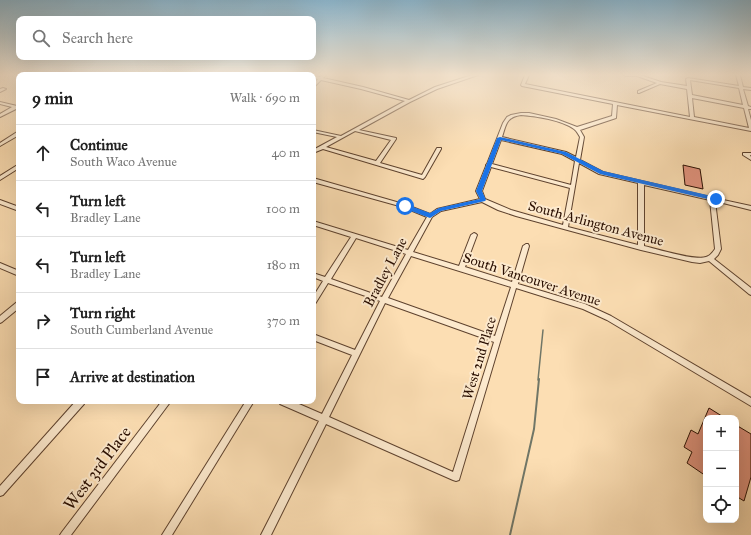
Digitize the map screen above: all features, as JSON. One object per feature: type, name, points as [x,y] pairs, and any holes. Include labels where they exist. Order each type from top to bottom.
[{"type":"street","points":[[599,100],[751,130],[749,108],[710,100]]},
{"type":"street","points":[[690,100],[692,118]]},
{"type":"street","points":[[316,150],[409,101]]},
{"type":"street","points":[[0,103],[16,107]]},
{"type":"street","points":[[577,129],[614,117],[615,103]]},
{"type":"street","points":[[0,116],[16,108]]},
{"type":"street","points":[[316,181],[405,206],[430,216],[439,210],[483,200],[479,191],[488,165],[500,138],[504,123],[512,116],[522,114],[566,123],[577,129],[582,137],[565,228]]},
{"type":"street","points":[[355,130],[394,139],[377,163]]},
{"type":"street","points":[[316,132],[341,137]]},
{"type":"street","points":[[0,145],[16,135]]},
{"type":"street","points":[[500,138],[564,153],[602,173],[751,208]]},
{"type":"street","points":[[322,147],[423,177],[439,149]]},
{"type":"street","points":[[751,154],[745,154],[751,159]]},
{"type":"street","points":[[488,165],[572,187]]},
{"type":"street","points":[[0,178],[16,168]]},
{"type":"street","points":[[641,182],[641,248]]},
{"type":"street","points":[[712,198],[718,249],[715,256],[708,260],[751,292]]},
{"type":"street","name":"South Arlington Avenue","points":[[483,200],[509,212],[565,228],[692,260],[708,260]]},
{"type":"street","points":[[0,202],[16,208]]},
{"type":"street","name":"Bradley Lane","points":[[266,535],[384,299],[430,216]]},
{"type":"street","name":"South Vancouver Avenue","points":[[316,224],[585,307],[609,318],[751,402]]},
{"type":"street","points":[[316,297],[354,236]]},
{"type":"street","points":[[461,269],[474,236]]},
{"type":"street","name":"West 2nd Place","points":[[324,420],[456,477],[526,246]]},
{"type":"street","points":[[0,265],[16,273]]},
{"type":"street","points":[[316,276],[498,340]]},
{"type":"street","points":[[0,320],[16,307]]},
{"type":"street","points":[[316,338],[357,354]]},
{"type":"street","points":[[0,492],[78,404]]},
{"type":"street","name":"West 3rd Place","points":[[65,535],[165,404]]},
{"type":"street","points":[[167,535],[248,404]]},
{"type":"street","points":[[289,404],[324,420]]},
{"type":"building","points":[[683,165],[700,169],[703,189],[685,185]]},
{"type":"building","points":[[709,408],[720,415],[706,415]]},
{"type":"building","points":[[703,422],[703,474],[687,463],[692,452],[684,447],[691,430],[698,434]]},
{"type":"building","points":[[739,427],[751,434],[751,477],[744,501],[739,498]]},
{"type":"waterway","points":[[538,380],[543,330]]},
{"type":"waterway","points":[[510,535],[534,429],[539,379]]},
{"type":"route","points":[[405,206],[430,216],[439,210],[483,200],[479,191],[488,165],[500,138],[564,153],[593,170],[602,173],[716,199]]}]
